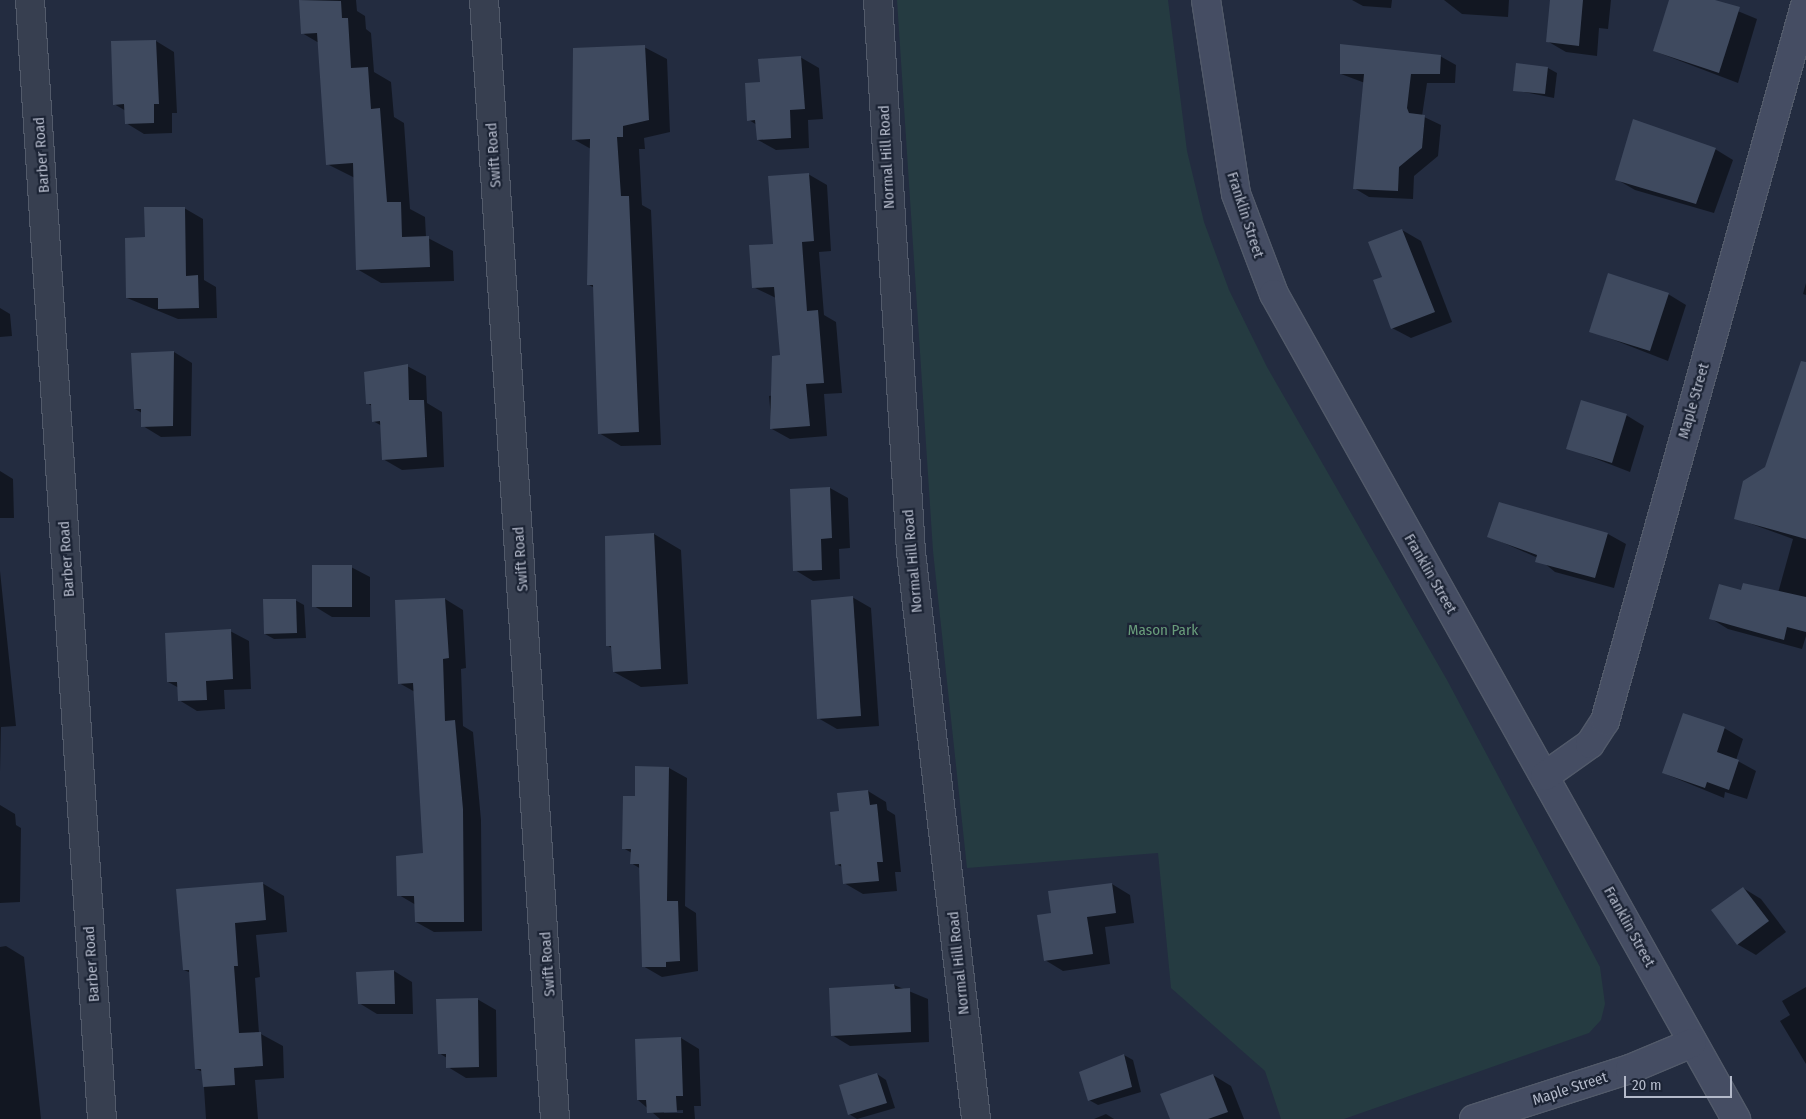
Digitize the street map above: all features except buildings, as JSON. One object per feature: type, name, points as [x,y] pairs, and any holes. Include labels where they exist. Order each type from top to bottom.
[{"type":"street","name":"Barber Road","points":[[30,0],[102,1119]]},
{"type":"street","name":"Swift Road","points":[[484,0],[556,1119]]},
{"type":"street","name":"Normal Hill Road","points":[[878,0],[911,552],[976,1119]]},
{"type":"street","name":"Franklin Street","points":[[1206,0],[1236,194],[1274,294],[1736,1119]]},
{"type":"street","name":"Maple Street","points":[[1545,776],[1590,744],[1605,721],[1806,2]]},
{"type":"street","name":"Maple Street","points":[[1474,1119],[1630,1070],[1692,1043]]},
{"type":"green space","name":"Mason Park","points":[[897,0],[1168,0],[1187,151],[1204,222],[1229,290],[1267,367],[1447,680],[1600,967],[1605,1004],[1601,1020],[1589,1033],[1344,1119],[1281,1119],[1265,1071],[1171,988],[1158,853],[967,868],[933,551]]}]
